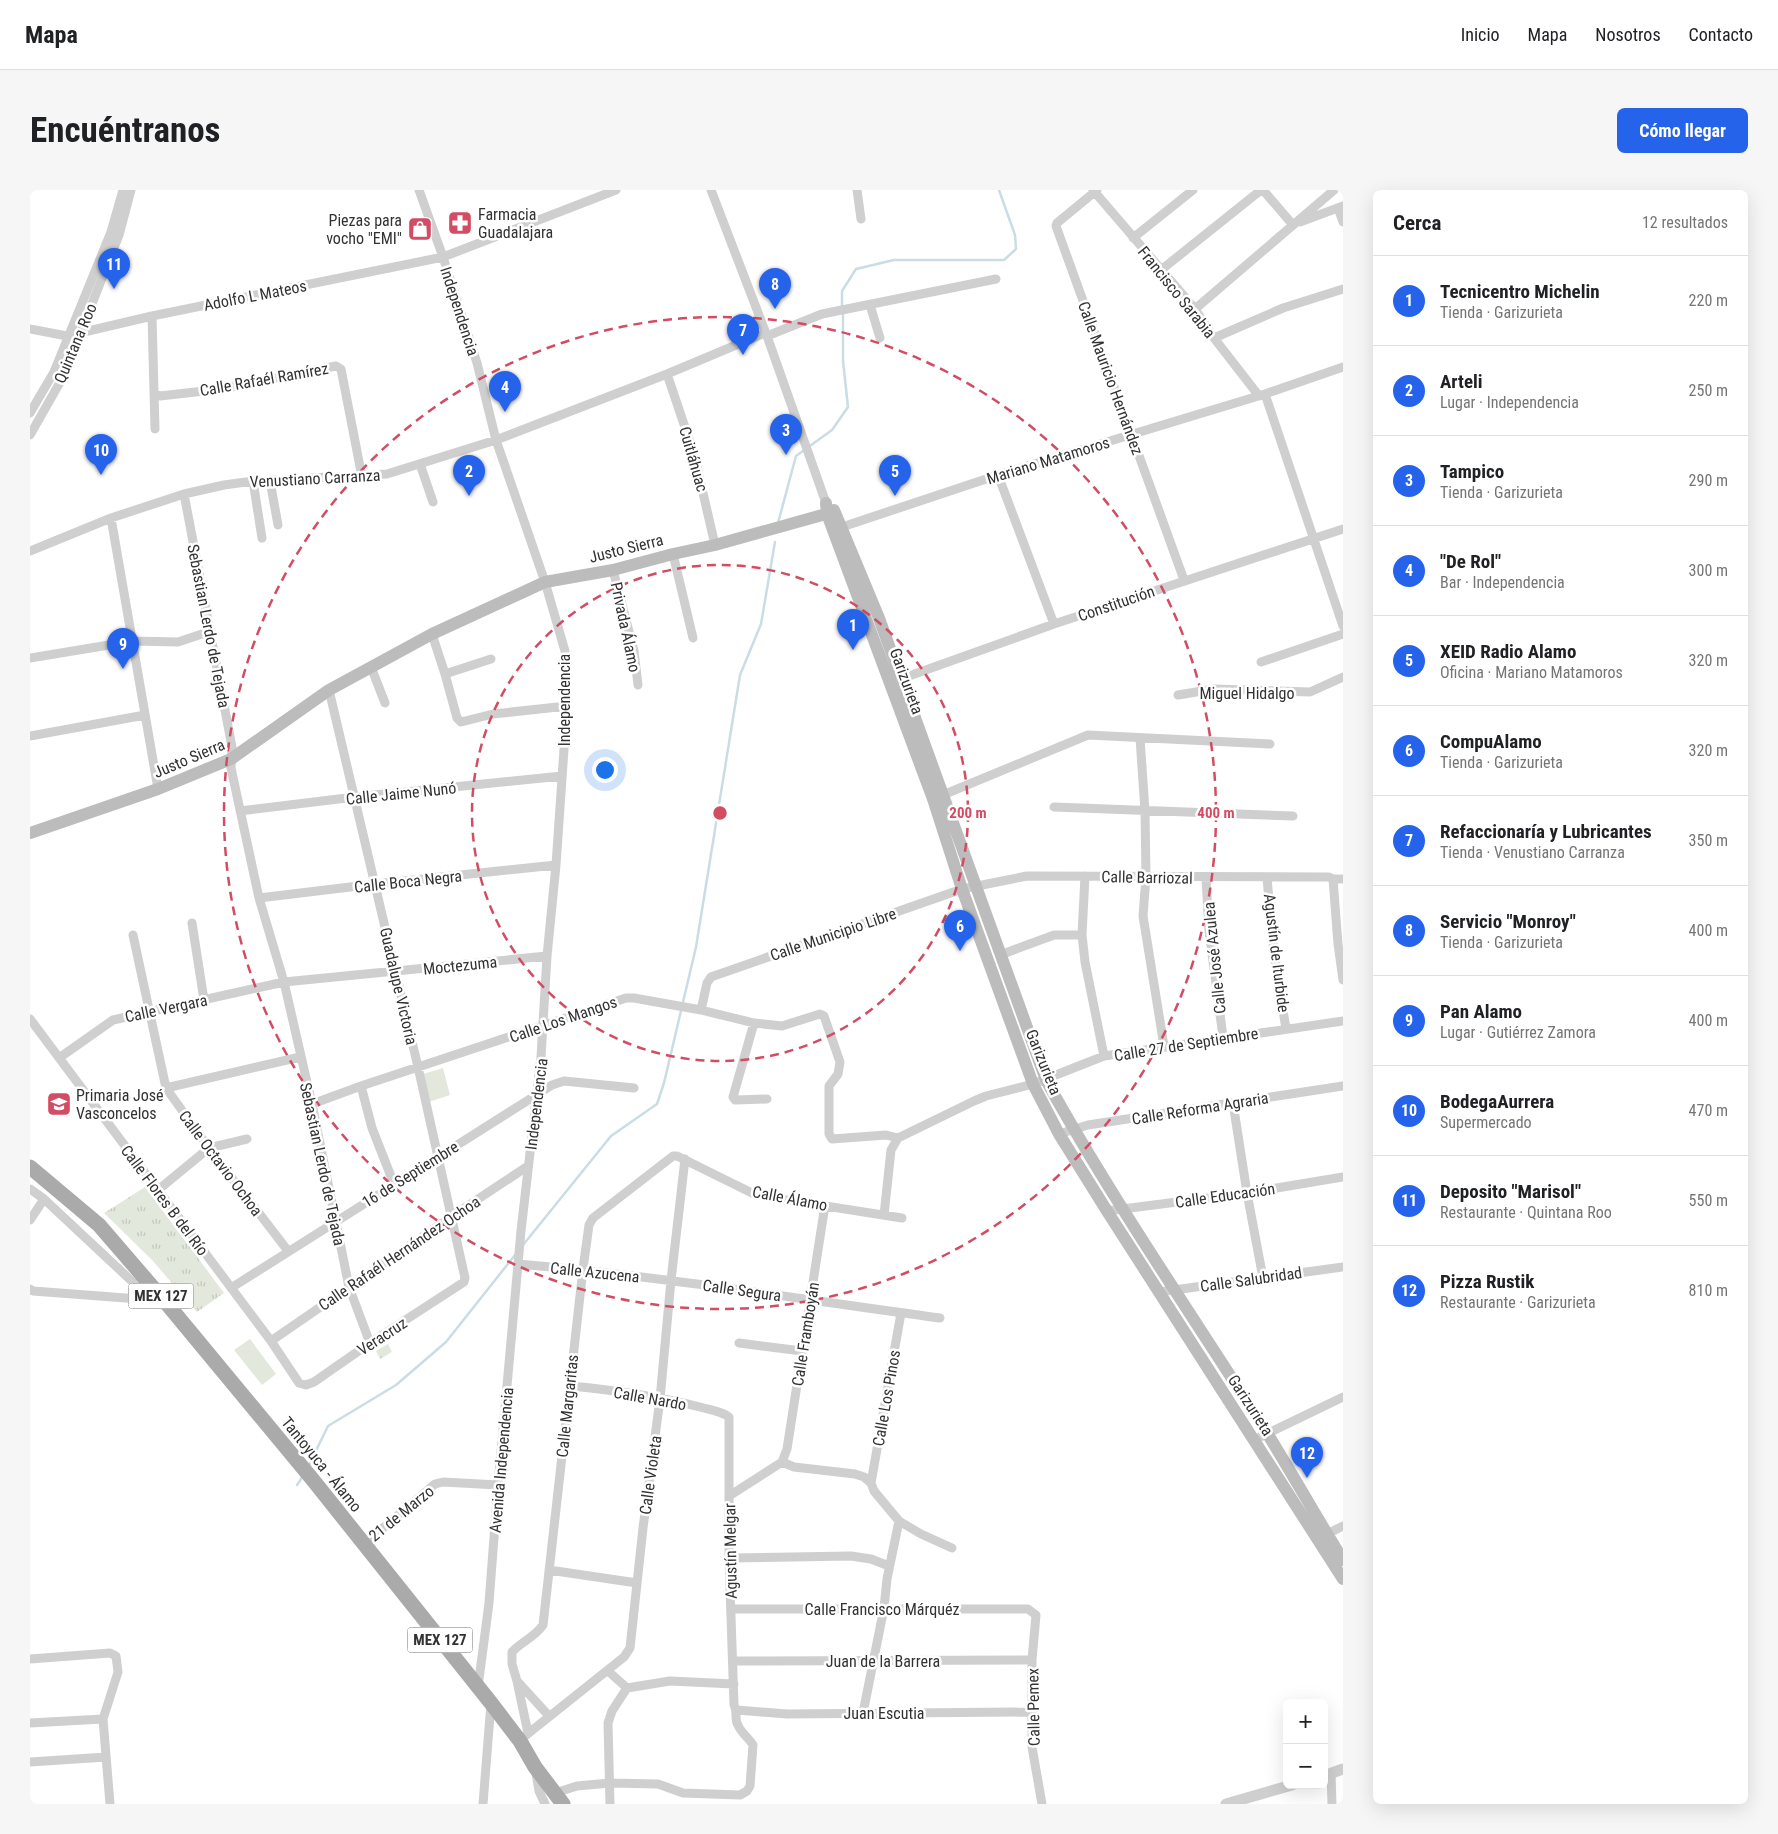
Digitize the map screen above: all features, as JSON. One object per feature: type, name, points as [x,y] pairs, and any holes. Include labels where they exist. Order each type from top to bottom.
[{"type":"main road","name":"Justo Sierra","points":[[30,832],[158,789],[231,759],[329,690],[432,634],[545,582],[613,570],[673,554],[715,546],[829,509]]},
{"type":"main road","name":"Garizurieta","points":[[829,509],[938,797],[977,886],[1046,1080],[1073,1129],[1173,1290],[1267,1434],[1322,1536]]},
{"type":"main road","name":"Garizurieta","points":[[938,797],[962,889],[1033,1084],[1059,1134],[1254,1440],[1322,1536],[1337,1552],[1343,1579]]},
{"type":"main road","name":"Tantoyuca - Álamo","points":[[30,1167],[99,1225],[313,1480],[478,1688],[524,1737],[535,1767],[554,1800]]},
{"type":"street","name":"Quintana Roo","points":[[30,435],[63,377],[110,260],[122,207],[123,190]]},
{"type":"street","name":"Quintana Roo","points":[[30,413],[54,372],[122,207],[131,190]]},
{"type":"street","name":"Independencia","points":[[419,190],[477,363],[496,440],[545,582],[565,652],[567,706],[556,865],[547,956],[538,1093],[520,1231]]},
{"type":"street","name":"Adolfo L Mateos","points":[[30,329],[68,336],[80,334],[152,316],[443,257],[616,190]]},
{"type":"street","name":"Garizurieta","points":[[711,190],[766,334],[829,509]]},
{"type":"street","points":[[857,190],[861,219]]},
{"type":"street","points":[[1133,238],[1193,190]]},
{"type":"street","points":[[1161,270],[1262,190],[1293,225]]},
{"type":"street","points":[[1195,309],[1334,190]]},
{"type":"street","name":"Francisco Sarabia","points":[[1095,191],[1195,309],[1214,338],[1262,395],[1314,538],[1343,626]]},
{"type":"street","name":"Calle Mauricio Hernández","points":[[1095,191],[1057,223],[1056,226],[1184,580]]},
{"type":"street","points":[[1293,225],[1340,207],[1343,222]]},
{"type":"street","name":"Venustiano Carranza","points":[[30,551],[111,518],[184,494],[224,485],[253,481],[362,477],[387,474],[496,440],[766,334],[822,314],[996,279]]},
{"type":"street","points":[[1214,338],[1283,308],[1343,289]]},
{"type":"street","points":[[870,305],[880,338]]},
{"type":"street","points":[[152,316],[156,430]]},
{"type":"street","name":"Calle Rafaél Ramírez","points":[[154,393],[160,396],[222,389],[336,366],[341,369],[362,477]]},
{"type":"street","name":"Mariano Matamoros","points":[[837,528],[998,476],[1262,395],[1342,368]]},
{"type":"street","name":"Cuitláhuac","points":[[667,374],[694,454],[715,546]]},
{"type":"street","points":[[420,464],[433,502]]},
{"type":"street","points":[[998,476],[1054,624]]},
{"type":"street","points":[[270,480],[278,525]]},
{"type":"street","points":[[253,481],[262,538]]},
{"type":"street","name":"Sebastian Lerdo de Tejada","points":[[184,494],[232,747],[231,768],[259,898],[284,982],[312,1104],[349,1287],[370,1343]]},
{"type":"street","points":[[111,518],[158,789]]},
{"type":"street","name":"Constitución","points":[[895,681],[1054,624],[1343,528]]},
{"type":"street","points":[[673,554],[694,638]]},
{"type":"street","name":"Privada Álamo","points":[[613,570],[634,651],[638,685]]},
{"type":"street","points":[[30,658],[133,641],[178,642],[211,631]]},
{"type":"street","points":[[432,634],[457,718],[461,722],[493,714],[567,706]]},
{"type":"street","points":[[1261,662],[1343,634]]},
{"type":"street","points":[[445,674],[491,659]]},
{"type":"street","points":[[371,667],[385,704]]},
{"type":"street","name":"Miguel Hidalgo","points":[[1178,694],[1214,689],[1310,692],[1343,677]]},
{"type":"street","name":"Guadalupe Victoria","points":[[329,690],[418,1067],[452,1217],[465,1278],[464,1282]]},
{"type":"street","points":[[30,736],[145,715]]},
{"type":"street","points":[[938,797],[1088,735],[1270,744]]},
{"type":"street","points":[[1140,738],[1145,810],[1146,877],[1143,916],[1164,1046]]},
{"type":"street","name":"Calle Jaime Nunó","points":[[240,811],[562,776]]},
{"type":"street","points":[[1054,807],[1293,816]]},
{"type":"street","name":"Calle Boca Negra","points":[[259,898],[556,865]]},
{"type":"street","name":"Calle Barriozal","points":[[962,889],[1027,876],[1329,877],[1343,879]]},
{"type":"street","points":[[1085,876],[1082,934],[1085,962],[1104,1056]]},
{"type":"street","name":"Calle José Azulea","points":[[1206,878],[1208,931],[1223,1038]]},
{"type":"street","name":"Agustín de Iturbide","points":[[1267,878],[1274,954],[1286,1028]]},
{"type":"street","points":[[1333,879],[1343,980]]},
{"type":"street","name":"Calle Municipio Libre","points":[[697,1009],[711,977],[962,889]]},
{"type":"street","points":[[192,923],[204,1000]]},
{"type":"street","points":[[1000,955],[1054,936],[1082,934]]},
{"type":"street","name":"Calle Octavio Ochoa","points":[[132,935],[166,1088],[209,1148],[288,1251]]},
{"type":"street","name":"Moctezuma","points":[[284,982],[547,956]]},
{"type":"street","name":"Calle Vergara","points":[[59,1058],[113,1020],[284,982]]},
{"type":"street","name":"Calle Los Mangos","points":[[312,1104],[626,998],[634,998],[697,1009],[754,1024],[782,1026],[820,1014],[824,1016],[840,1062],[838,1074],[829,1086],[829,1134],[832,1139],[886,1134],[898,1138]]},
{"type":"street","name":"Calle Flores B del Río","points":[[30,1019],[271,1341],[299,1382]]},
{"type":"street","name":"Calle 27 de Septiembre","points":[[898,1138],[986,1096],[1046,1080],[1104,1056],[1343,1021]]},
{"type":"street","points":[[754,1024],[733,1097],[735,1100],[767,1098]]},
{"type":"street","points":[[166,1088],[300,1057]]},
{"type":"street","name":"16 de Septiembre","points":[[231,1288],[552,1084],[564,1081],[634,1088]]},
{"type":"street","points":[[361,1086],[372,1128],[394,1184]]},
{"type":"street","name":"Calle Reforma Agraria","points":[[1059,1134],[1088,1125],[1343,1086]]},
{"type":"street","points":[[1233,1103],[1263,1278]]},
{"type":"street","points":[[898,1138],[891,1150],[884,1216],[902,1218]]},
{"type":"street","points":[[158,1190],[209,1148],[247,1139]]},
{"type":"street","name":"Calle Álamo","points":[[673,1156],[686,1159],[756,1195],[884,1216]]},
{"type":"street","name":"Calle Margaritas","points":[[524,1737],[517,1681],[512,1664],[512,1652],[517,1646],[540,1630],[543,1625],[589,1225],[593,1218],[673,1156]]},
{"type":"street","name":"Calle Violeta","points":[[524,1737],[624,1657],[630,1648],[642,1528],[660,1399],[671,1280],[686,1159]]},
{"type":"street","name":"Calle Rafaél Hernández Ochoa","points":[[271,1341],[528,1166]]},
{"type":"street","name":"Calle Educación","points":[[1107,1211],[1247,1193],[1343,1177]]},
{"type":"street","points":[[30,1189],[44,1199],[137,1286],[139,1299],[33,1291],[30,1289]]},
{"type":"street","points":[[30,1220],[44,1199]]},
{"type":"street","name":"Calle Framboyán","points":[[782,1462],[787,1449],[812,1300],[825,1205]]},
{"type":"street","name":"Avenida Independencia","points":[[478,1688],[489,1603],[520,1231]]},
{"type":"street","name":"Calle Azucena","points":[[518,1261],[671,1280]]},
{"type":"street","name":"Calle Salubridad","points":[[1159,1292],[1343,1267]]},
{"type":"street","name":"Calle Segura","points":[[671,1280],[940,1318]]},
{"type":"street","name":"Veracruz","points":[[299,1382],[306,1385],[314,1382],[464,1282]]},
{"type":"street","name":"Calle Los Pinos","points":[[871,1484],[901,1313]]},
{"type":"street","points":[[739,1343],[802,1351]]},
{"type":"street","name":"Calle Nardo","points":[[570,1386],[615,1390],[686,1403],[724,1413],[729,1417]]},
{"type":"street","points":[[1254,1440],[1343,1397]]},
{"type":"street","name":"Agustín Melgar","points":[[610,1783],[658,1784],[682,1793],[740,1794],[747,1791],[750,1786],[753,1745],[738,1727],[736,1722],[737,1710],[734,1705],[729,1558],[729,1417]]},
{"type":"street","points":[[729,1496],[782,1462],[794,1467],[855,1474],[864,1477],[871,1484],[874,1491],[899,1521],[921,1534],[952,1548]]},
{"type":"street","name":"21 de Marzo","points":[[364,1544],[435,1484],[443,1482],[498,1485]]},
{"type":"street","points":[[864,1713],[884,1608],[889,1566],[899,1521]]},
{"type":"street","points":[[1322,1536],[1343,1526]]},
{"type":"street","points":[[729,1558],[851,1556],[871,1559],[889,1566]]},
{"type":"street","points":[[549,1570],[637,1582]]},
{"type":"street","name":"Calle Francisco Márquéz","points":[[731,1609],[884,1608],[1028,1609],[1032,1611]]},
{"type":"street","name":"Calle Pemex","points":[[1032,1611],[1036,1615],[1032,1660],[1032,1747],[1042,1804]]},
{"type":"street","points":[[30,1659],[110,1653],[116,1656],[118,1672],[103,1719],[110,1804]]},
{"type":"street","name":"Juan de la Barrera","points":[[734,1661],[1032,1660]]},
{"type":"street","points":[[608,1670],[628,1688]]},
{"type":"street","points":[[517,1681],[549,1716]]},
{"type":"street","points":[[610,1804],[608,1723],[612,1711],[628,1688],[670,1681],[734,1684]]},
{"type":"street","points":[[483,1804],[491,1703]]},
{"type":"street","name":"Juan Escutia","points":[[737,1710],[787,1714],[1032,1712]]},
{"type":"street","points":[[30,1723],[103,1719]]},
{"type":"street","points":[[30,1762],[106,1758]]},
{"type":"street","points":[[1332,1804],[1328,1775],[1343,1770]]},
{"type":"street","points":[[554,1800],[577,1786],[610,1783]]},
{"type":"street","points":[[1226,1804],[1283,1788]]},
{"type":"green space","points":[[443,1068],[450,1095],[429,1102],[423,1074]]},
{"type":"green space","points":[[145,1187],[224,1293],[197,1312],[152,1260],[104,1213]]},
{"type":"green space","points":[[250,1339],[276,1374],[262,1385],[234,1350]]},
{"type":"green space","points":[[388,1344],[392,1352],[380,1359],[376,1351]]},
{"type":"waterway","points":[[842,308],[842,291],[856,269],[894,260],[1004,260],[1016,249],[1015,235],[999,190]]},
{"type":"waterway","points":[[778,523],[796,456],[832,430],[848,407],[843,361],[843,313]]},
{"type":"waterway","points":[[523,1245],[611,1136],[657,1104],[664,1083],[696,947],[740,675],[761,624],[775,542]]},
{"type":"waterway","points":[[308,1467],[328,1426],[396,1385],[446,1342],[515,1255]]},
{"type":"waterway","points":[[297,1485],[303,1476]]},
{"type":"place","name":"Farmacia Guadalajara","points":[[460,223]]},
{"type":"place","name":"Piezas para vocho \"EMI\"","points":[[420,229]]},
{"type":"place","name":"Deposito \"Marisol\"","points":[[114,289]]},
{"type":"place","name":"Servicio \"Monroy\"","points":[[775,309]]},
{"type":"place","name":"Refaccionaría y Lubricantes","points":[[743,355]]},
{"type":"place","name":"\"De Rol\"","points":[[505,412]]},
{"type":"place","name":"Tampico","points":[[786,455]]},
{"type":"place","name":"BodegaAurrera","points":[[101,475]]},
{"type":"place","name":"Arteli","points":[[469,496]]},
{"type":"place","name":"XEID Radio Alamo","points":[[895,496]]},
{"type":"place","name":"Tecnicentro Michelin","points":[[853,650]]},
{"type":"place","name":"Pan Alamo","points":[[123,669]]},
{"type":"place","name":"CompuAlamo","points":[[960,951]]},
{"type":"place","name":"Primaria José Vasconcelos","points":[[59,1104]]},
{"type":"place","name":"Pizza Rustik","points":[[1307,1478]]}]
